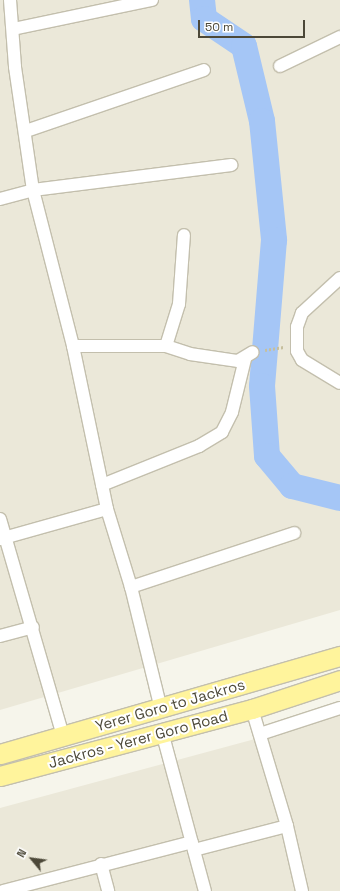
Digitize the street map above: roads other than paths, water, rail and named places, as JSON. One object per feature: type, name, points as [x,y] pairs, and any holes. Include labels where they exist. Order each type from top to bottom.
[{"type":"main road","name":"Yerer Goro to Jackros","points":[[0,754],[161,709],[340,656]]},
{"type":"main road","name":"Jackros - Yerer Goro Road","points":[[0,776],[252,709],[340,680]]},
{"type":"street","points":[[10,0],[15,67],[26,131],[33,190],[72,346],[107,509],[131,587],[161,709]]},
{"type":"street","points":[[13,30],[93,5],[152,0]]},
{"type":"street","points":[[280,66],[340,37]]},
{"type":"street","points":[[26,131],[204,70]]},
{"type":"street","points":[[0,198],[33,190],[230,165]]},
{"type":"street","points":[[166,346],[179,304],[184,235]]},
{"type":"street","points":[[340,278],[302,313],[296,327],[297,351],[302,360],[340,383]]},
{"type":"street","points":[[72,346],[166,346],[213,358],[238,361],[249,355],[232,412],[222,432],[199,446],[102,485]]},
{"type":"street","points":[[2,538],[107,509]]},
{"type":"street","points":[[0,519],[2,538],[33,627],[63,736]]},
{"type":"street","points":[[131,587],[294,532]]},
{"type":"street","points":[[0,636],[33,627]]},
{"type":"street","points":[[260,734],[340,708]]},
{"type":"street","points":[[252,709],[287,826],[302,891]]},
{"type":"street","points":[[162,732],[205,891]]},
{"type":"street","points":[[3,891],[101,864],[287,826]]},
{"type":"street","points":[[101,864],[108,891]]},
{"type":"waterway","points":[[202,0],[204,19],[244,46],[262,121],[274,240],[262,386],[267,456],[292,486],[340,498]]}]
